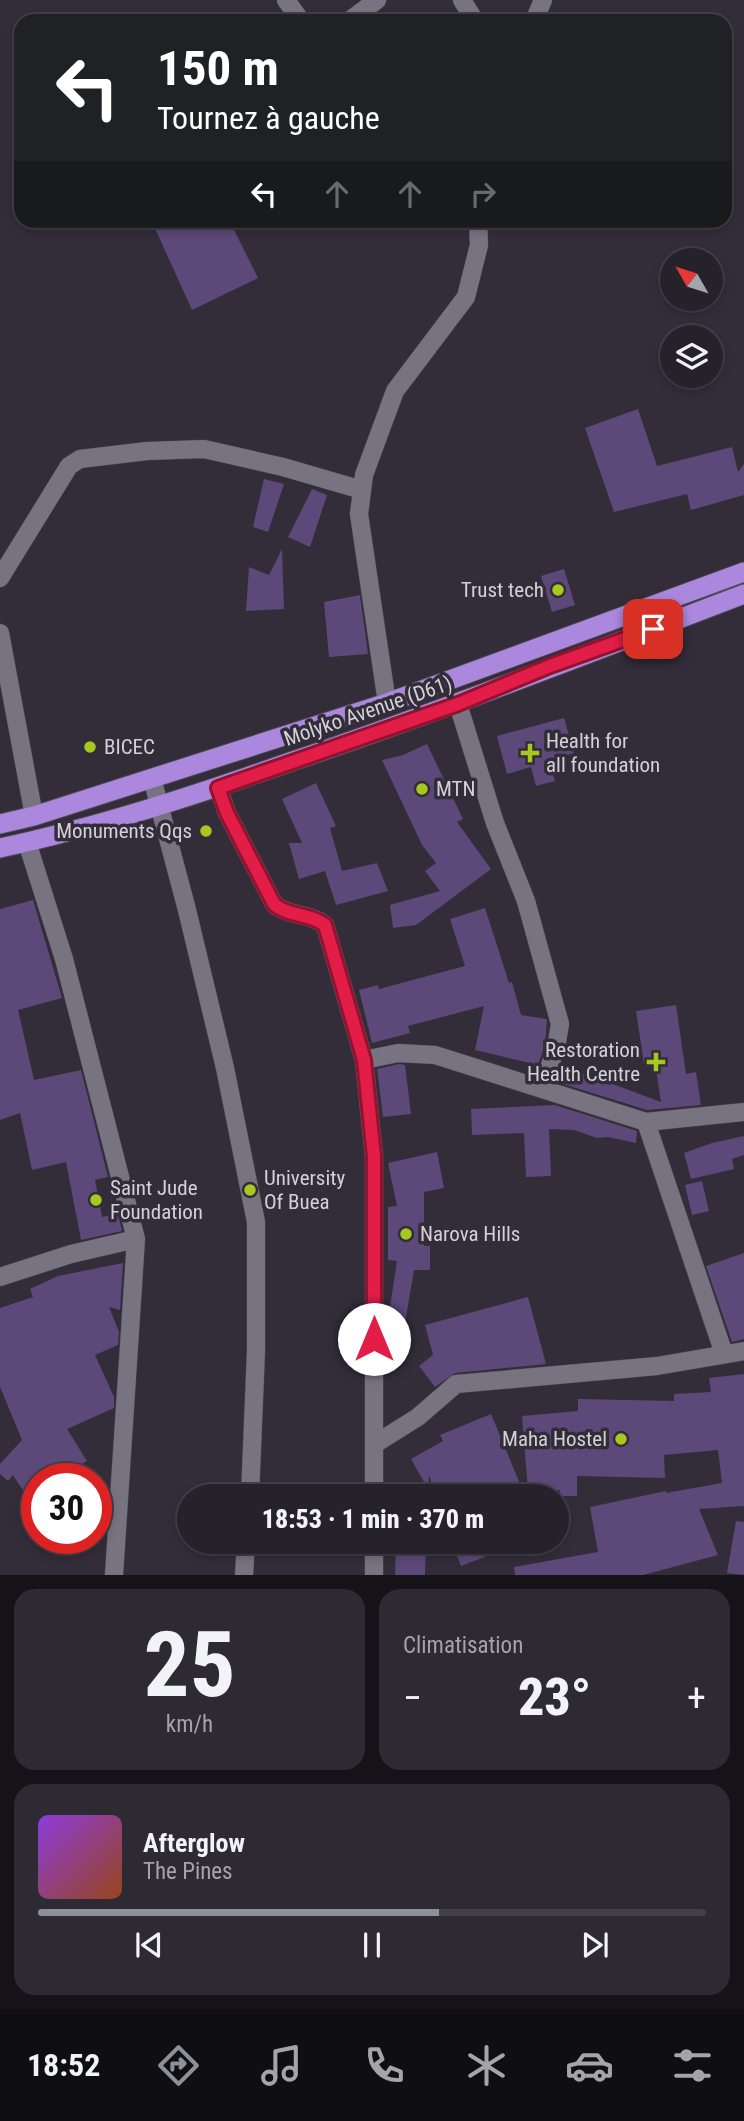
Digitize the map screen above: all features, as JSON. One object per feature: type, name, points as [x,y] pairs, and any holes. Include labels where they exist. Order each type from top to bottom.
[{"type":"highway","name":"Molyko Avenue (D61)","points":[[0,824],[34,816],[387,703],[744,572]]},
{"type":"highway","name":"Molyko Avenue (D61)","points":[[0,848],[218,788],[458,704],[550,666],[744,594]]},
{"type":"street","points":[[358,14],[377,0]]},
{"type":"street","points":[[387,703],[359,514],[362,490],[396,391],[466,297],[479,245],[478,228]]},
{"type":"street","points":[[0,578],[69,466],[80,460],[147,451],[204,449],[283,467],[362,490]]},
{"type":"street","points":[[0,633],[34,816]]},
{"type":"street","points":[[458,704],[495,823],[526,901],[560,1024],[556,1048],[542,1089]]},
{"type":"street","points":[[152,778],[225,1068],[256,1222],[256,1352],[250,1484]]},
{"type":"street","points":[[218,788],[227,813],[274,904],[281,910],[319,920],[325,925],[364,1060],[374,1156],[374,1484]]},
{"type":"street","points":[[27,842],[64,959],[136,1239],[114,1575]]},
{"type":"street","points":[[364,1060],[398,1053],[435,1055],[646,1122],[744,1112]]},
{"type":"street","points":[[646,1122],[724,1354]]},
{"type":"street","points":[[0,1277],[71,1254],[136,1239]]},
{"type":"street","points":[[374,1444],[418,1417],[456,1384],[657,1366],[744,1350]]},
{"type":"street","points":[[244,1575],[245,1554]]},
{"type":"street","points":[[374,1554],[374,1575]]},
{"type":"building","points":[[155,228],[233,228],[258,278],[192,310]]},
{"type":"building","points":[[638,409],[657,466],[732,447],[738,472],[744,464],[744,495],[691,510],[687,494],[614,512],[585,428]]},
{"type":"building","points":[[264,479],[284,484],[268,532],[253,527]]},
{"type":"building","points":[[312,489],[327,495],[310,547],[288,537]]},
{"type":"building","points":[[282,549],[284,609],[246,611],[249,567],[269,575]]},
{"type":"building","name":"Trust tech","points":[[564,569],[575,605],[552,612],[541,576]]},
{"type":"building","points":[[360,595],[368,654],[329,657],[324,602]]},
{"type":"building","points":[[564,718],[574,753],[549,760],[555,781],[536,786],[531,767],[507,774],[497,736]]},
{"type":"building","points":[[427,744],[463,819],[457,822],[491,869],[416,925],[393,928],[390,905],[440,891],[425,871],[436,863],[422,845],[382,760],[403,755]]},
{"type":"building","points":[[316,783],[336,826],[330,828],[342,871],[377,863],[388,891],[336,905],[325,871],[299,879],[289,843],[302,843],[282,799]]},
{"type":"building","points":[[33,900],[62,998],[18,1010],[34,1080],[81,1070],[108,1177],[95,1180],[102,1217],[118,1213],[122,1231],[81,1240],[66,1162],[32,1170],[20,1113],[0,1120],[0,909]]},
{"type":"building","points":[[485,908],[521,1015],[547,1019],[545,1045],[538,1065],[475,1050],[484,1006],[408,1026],[410,1033],[372,1043],[359,990],[378,985],[379,989],[465,966],[450,919]]},
{"type":"building","points":[[676,1005],[686,1074],[696,1072],[701,1105],[647,1110],[563,1084],[567,1067],[661,1102],[655,1062],[644,1064],[636,1011]]},
{"type":"building","points":[[405,1065],[411,1114],[383,1117],[377,1069]]},
{"type":"building","points":[[555,1105],[637,1131],[636,1143],[608,1137],[597,1138],[574,1130],[549,1129],[551,1176],[526,1177],[524,1133],[472,1135],[471,1109]]},
{"type":"building","points":[[744,1136],[744,1155],[732,1159],[734,1169],[691,1179],[684,1153]]},
{"type":"building","points":[[437,1152],[444,1188],[424,1192],[424,1246],[430,1246],[430,1270],[414,1270],[405,1323],[388,1320],[397,1261],[388,1260],[388,1207],[397,1206],[388,1163]]},
{"type":"building","points":[[702,1181],[709,1211],[692,1215],[685,1185]]},
{"type":"building","points":[[744,1253],[744,1339],[732,1342],[706,1266]]},
{"type":"building","points":[[123,1263],[120,1310],[109,1307],[119,1332],[118,1345],[95,1355],[114,1397],[114,1408],[67,1429],[87,1461],[21,1463],[21,1487],[13,1475],[8,1481],[0,1474],[0,1464],[22,1440],[0,1387],[0,1308],[33,1297],[30,1289],[58,1276]]},
{"type":"building","points":[[528,1297],[546,1364],[455,1373],[435,1387],[419,1366],[433,1355],[425,1325]]},
{"type":"building","points":[[744,1374],[744,1506],[699,1509],[718,1555],[643,1575],[515,1575],[514,1567],[598,1552],[590,1507],[666,1491],[722,1483],[718,1450],[664,1455],[665,1478],[577,1476],[577,1496],[569,1496],[569,1484],[527,1484],[522,1416],[578,1411],[578,1399],[674,1401],[674,1394],[711,1392],[709,1378]]},
{"type":"building","points":[[491,1414],[520,1484],[432,1484],[429,1475],[428,1484],[425,1484],[411,1459],[443,1441],[440,1435]]},
{"type":"building","points":[[736,1521],[744,1522],[744,1575],[727,1573]]},
{"type":"building","points":[[396,1554],[426,1554],[425,1575],[395,1575]]},
{"type":"building","points":[[456,1554],[492,1554],[461,1566]]},
{"type":"place","name":"Trust tech","points":[[558,590]]},
{"type":"place","name":"BICEC","points":[[90,747]]},
{"type":"place","name":"Health for all foundation","points":[[530,753]]},
{"type":"place","name":"MTN","points":[[422,789]]},
{"type":"place","name":"Monuments Qqs","points":[[206,831]]},
{"type":"place","name":"Restoration Health Centre","points":[[656,1062]]},
{"type":"place","name":"University Of Buea","points":[[250,1190]]},
{"type":"place","name":"Saint Jude Foundation","points":[[96,1200]]},
{"type":"place","name":"Narova Hills","points":[[406,1234]]},
{"type":"place","name":"Maha Hostel","points":[[621,1439]]},
{"type":"route","points":[[374,1339],[374,1156],[364,1060],[325,925],[319,920],[281,910],[274,904],[227,813],[218,788],[458,704],[550,666],[653,629]]}]
